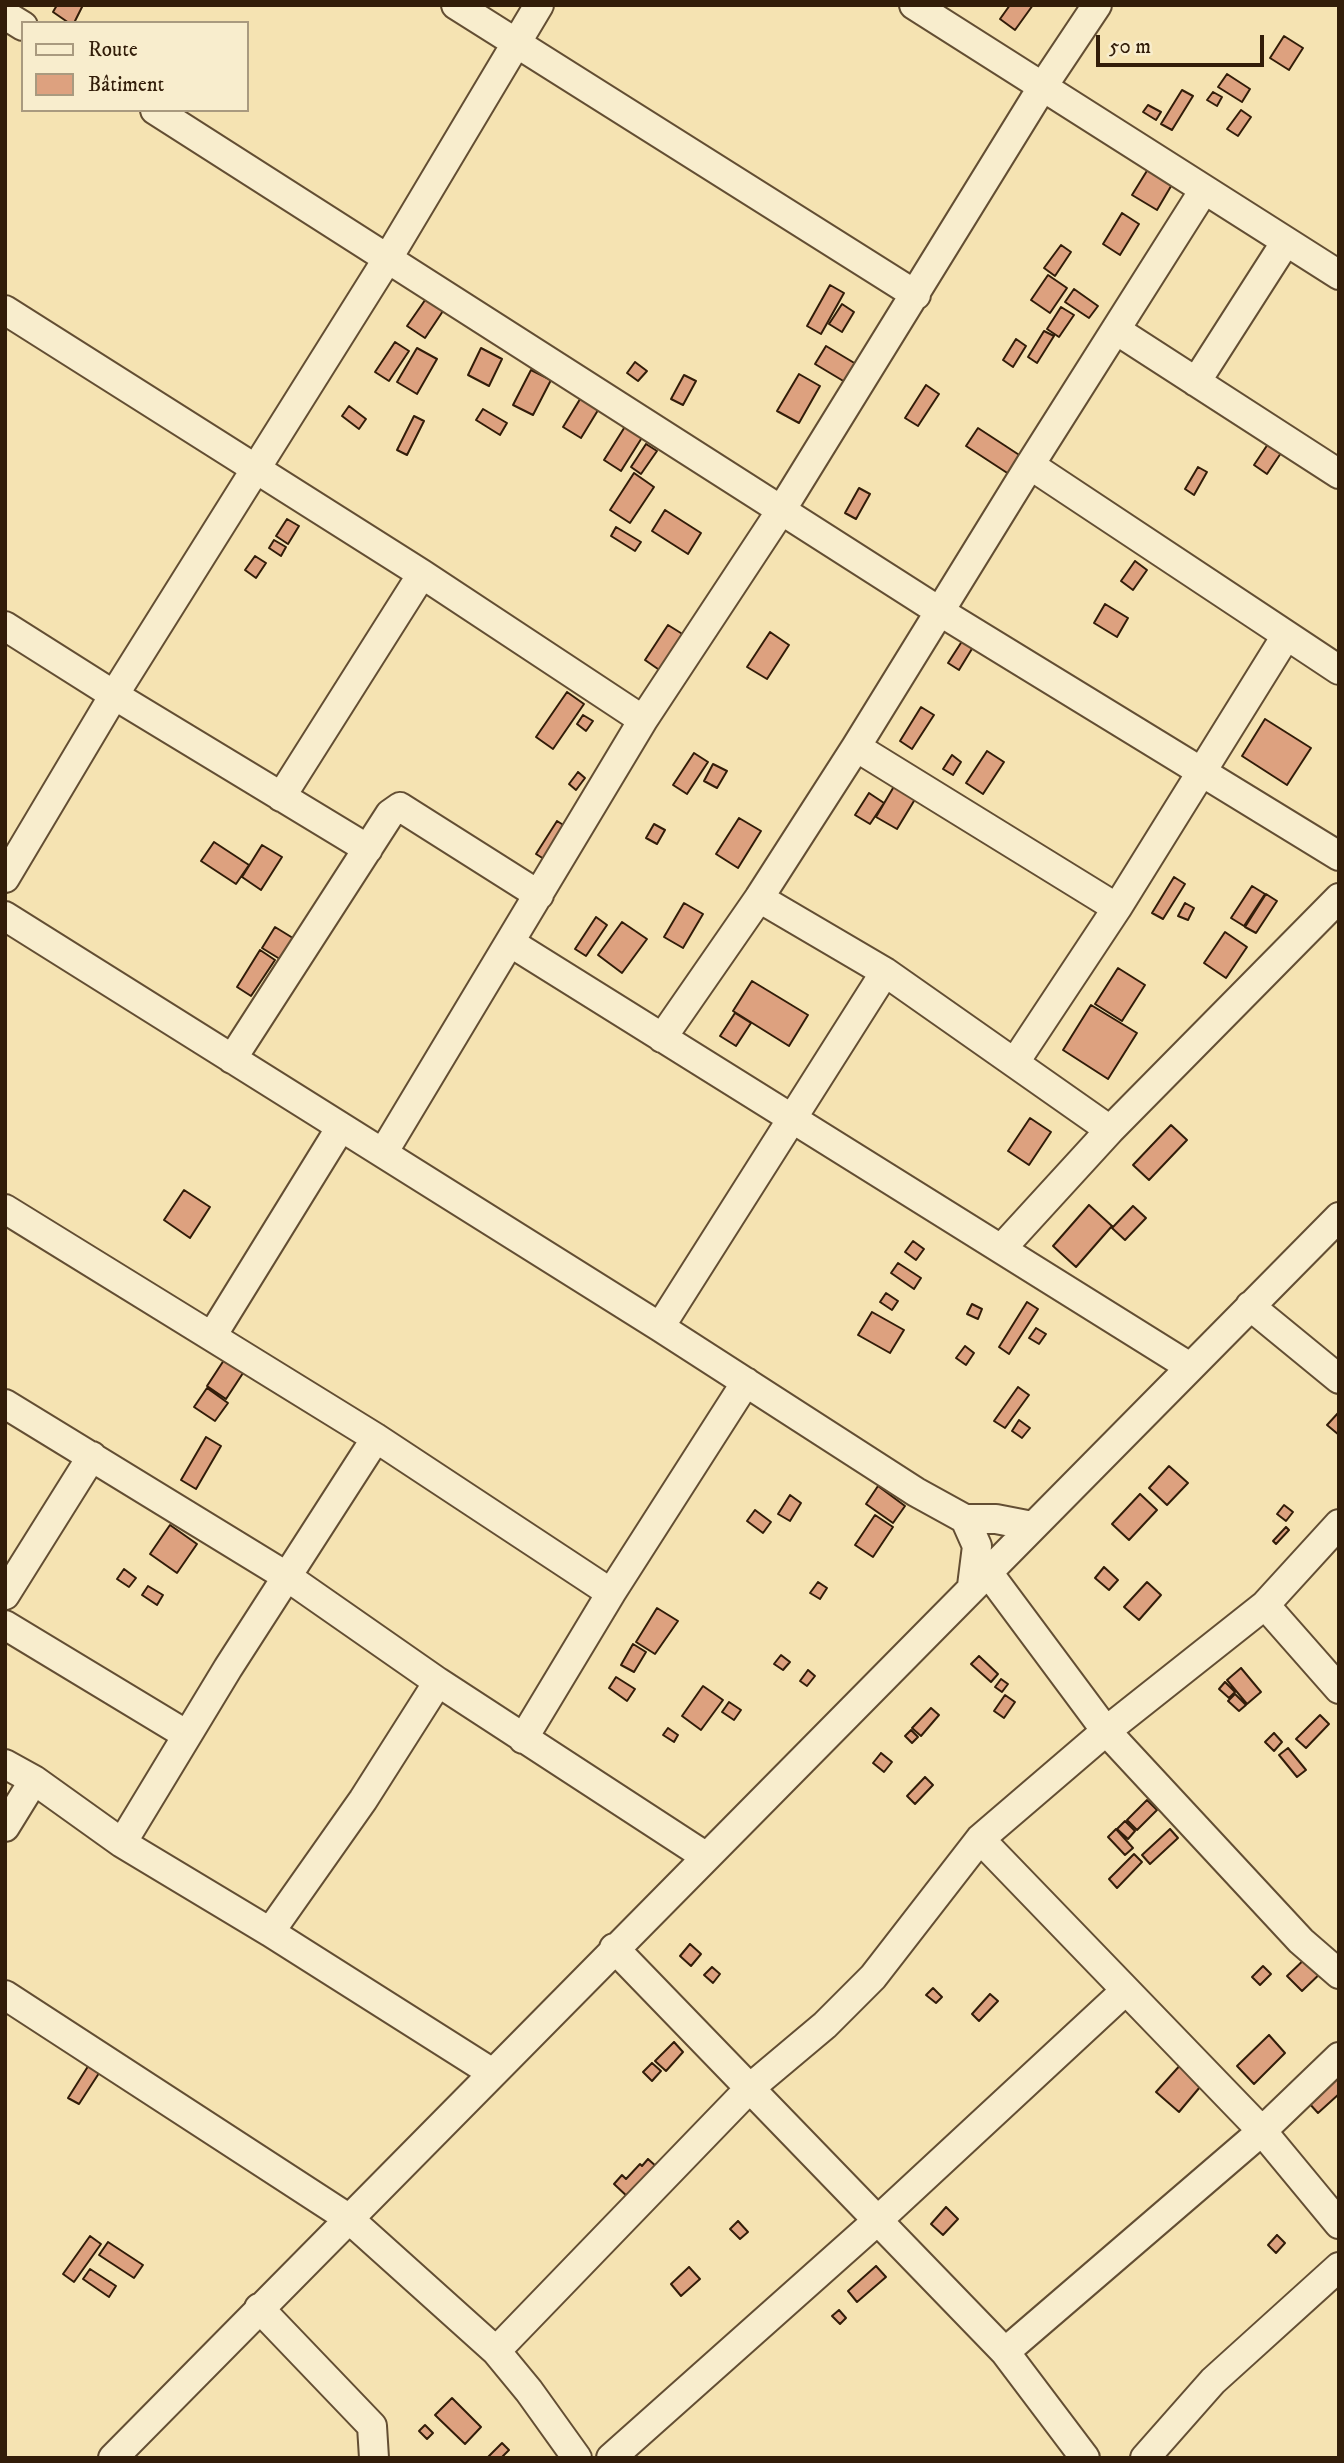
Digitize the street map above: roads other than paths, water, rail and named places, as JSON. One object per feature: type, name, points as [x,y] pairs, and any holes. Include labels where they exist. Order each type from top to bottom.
[{"type":"street","points":[[456,5],[916,295]]},
{"type":"street","points":[[5,878],[114,695],[388,258],[539,5]]},
{"type":"street","points":[[914,5],[1339,275]]},
{"type":"street","points":[[383,1153],[643,720],[782,509],[1043,86],[1097,5]]},
{"type":"street","points":[[5,15],[21,25]]},
{"type":"street","points":[[158,112],[939,611],[1339,856]]},
{"type":"street","points":[[662,1038],[759,898],[856,747],[1203,190]]},
{"type":"street","points":[[1196,382],[1285,243]]},
{"type":"street","points":[[5,310],[258,468],[643,720]]},
{"type":"street","points":[[1116,330],[1339,474]]},
{"type":"street","points":[[1030,465],[1339,670]]},
{"type":"street","points":[[281,797],[422,574]]},
{"type":"street","points":[[5,626],[368,849]]},
{"type":"street","points":[[1015,1062],[1117,908],[1199,772],[1286,636]]},
{"type":"street","points":[[856,747],[1117,908]]},
{"type":"street","points":[[232,1059],[390,814],[400,807],[539,895]]},
{"type":"street","points":[[759,898],[885,972],[1110,1130]]},
{"type":"street","points":[[1002,1248],[1110,1130],[1339,898]]},
{"type":"street","points":[[5,916],[660,1327],[916,1492],[965,1519],[996,1519],[1032,1526]]},
{"type":"street","points":[[511,943],[1190,1367]]},
{"type":"street","points":[[660,1327],[885,972]]},
{"type":"street","points":[[212,1336],[341,1127]]},
{"type":"street","points":[[6,1212],[376,1438],[611,1593]]},
{"type":"street","points":[[113,2458],[1339,1217]]},
{"type":"street","points":[[1250,1306],[1339,1379]]},
{"type":"street","points":[[523,1739],[611,1593],[746,1382]]},
{"type":"street","points":[[5,1404],[286,1576],[523,1739],[705,1856]]},
{"type":"street","points":[[122,1843],[286,1576],[376,1438]]},
{"type":"street","points":[[5,1595],[92,1456]]},
{"type":"street","points":[[965,1519],[977,1546],[980,1579],[1106,1731],[1301,1941],[1339,1974]]},
{"type":"street","points":[[496,2351],[750,2088],[825,2025],[873,1977],[980,1839],[1106,1731],[1265,1605],[1339,1524]]},
{"type":"street","points":[[1265,1605],[1339,1689]]},
{"type":"street","points":[[5,1625],[187,1735]]},
{"type":"street","points":[[270,1932],[363,1800],[438,1682]]},
{"type":"street","points":[[5,1764],[34,1780],[122,1843],[270,1932],[491,2073]]},
{"type":"street","points":[[5,1827],[34,1780]]},
{"type":"street","points":[[980,1839],[1262,2131],[1339,2224]]},
{"type":"street","points":[[614,1948],[1005,2352],[1085,2458]]},
{"type":"street","points":[[611,2458],[877,2221],[1125,1991]]},
{"type":"street","points":[[5,1995],[348,2218],[496,2351],[529,2391],[577,2458]]},
{"type":"street","points":[[1005,2352],[1262,2131],[1339,2057]]},
{"type":"street","points":[[1145,2458],[1213,2381],[1339,2267]]},
{"type":"street","points":[[259,2308],[372,2426],[374,2458]]}]
